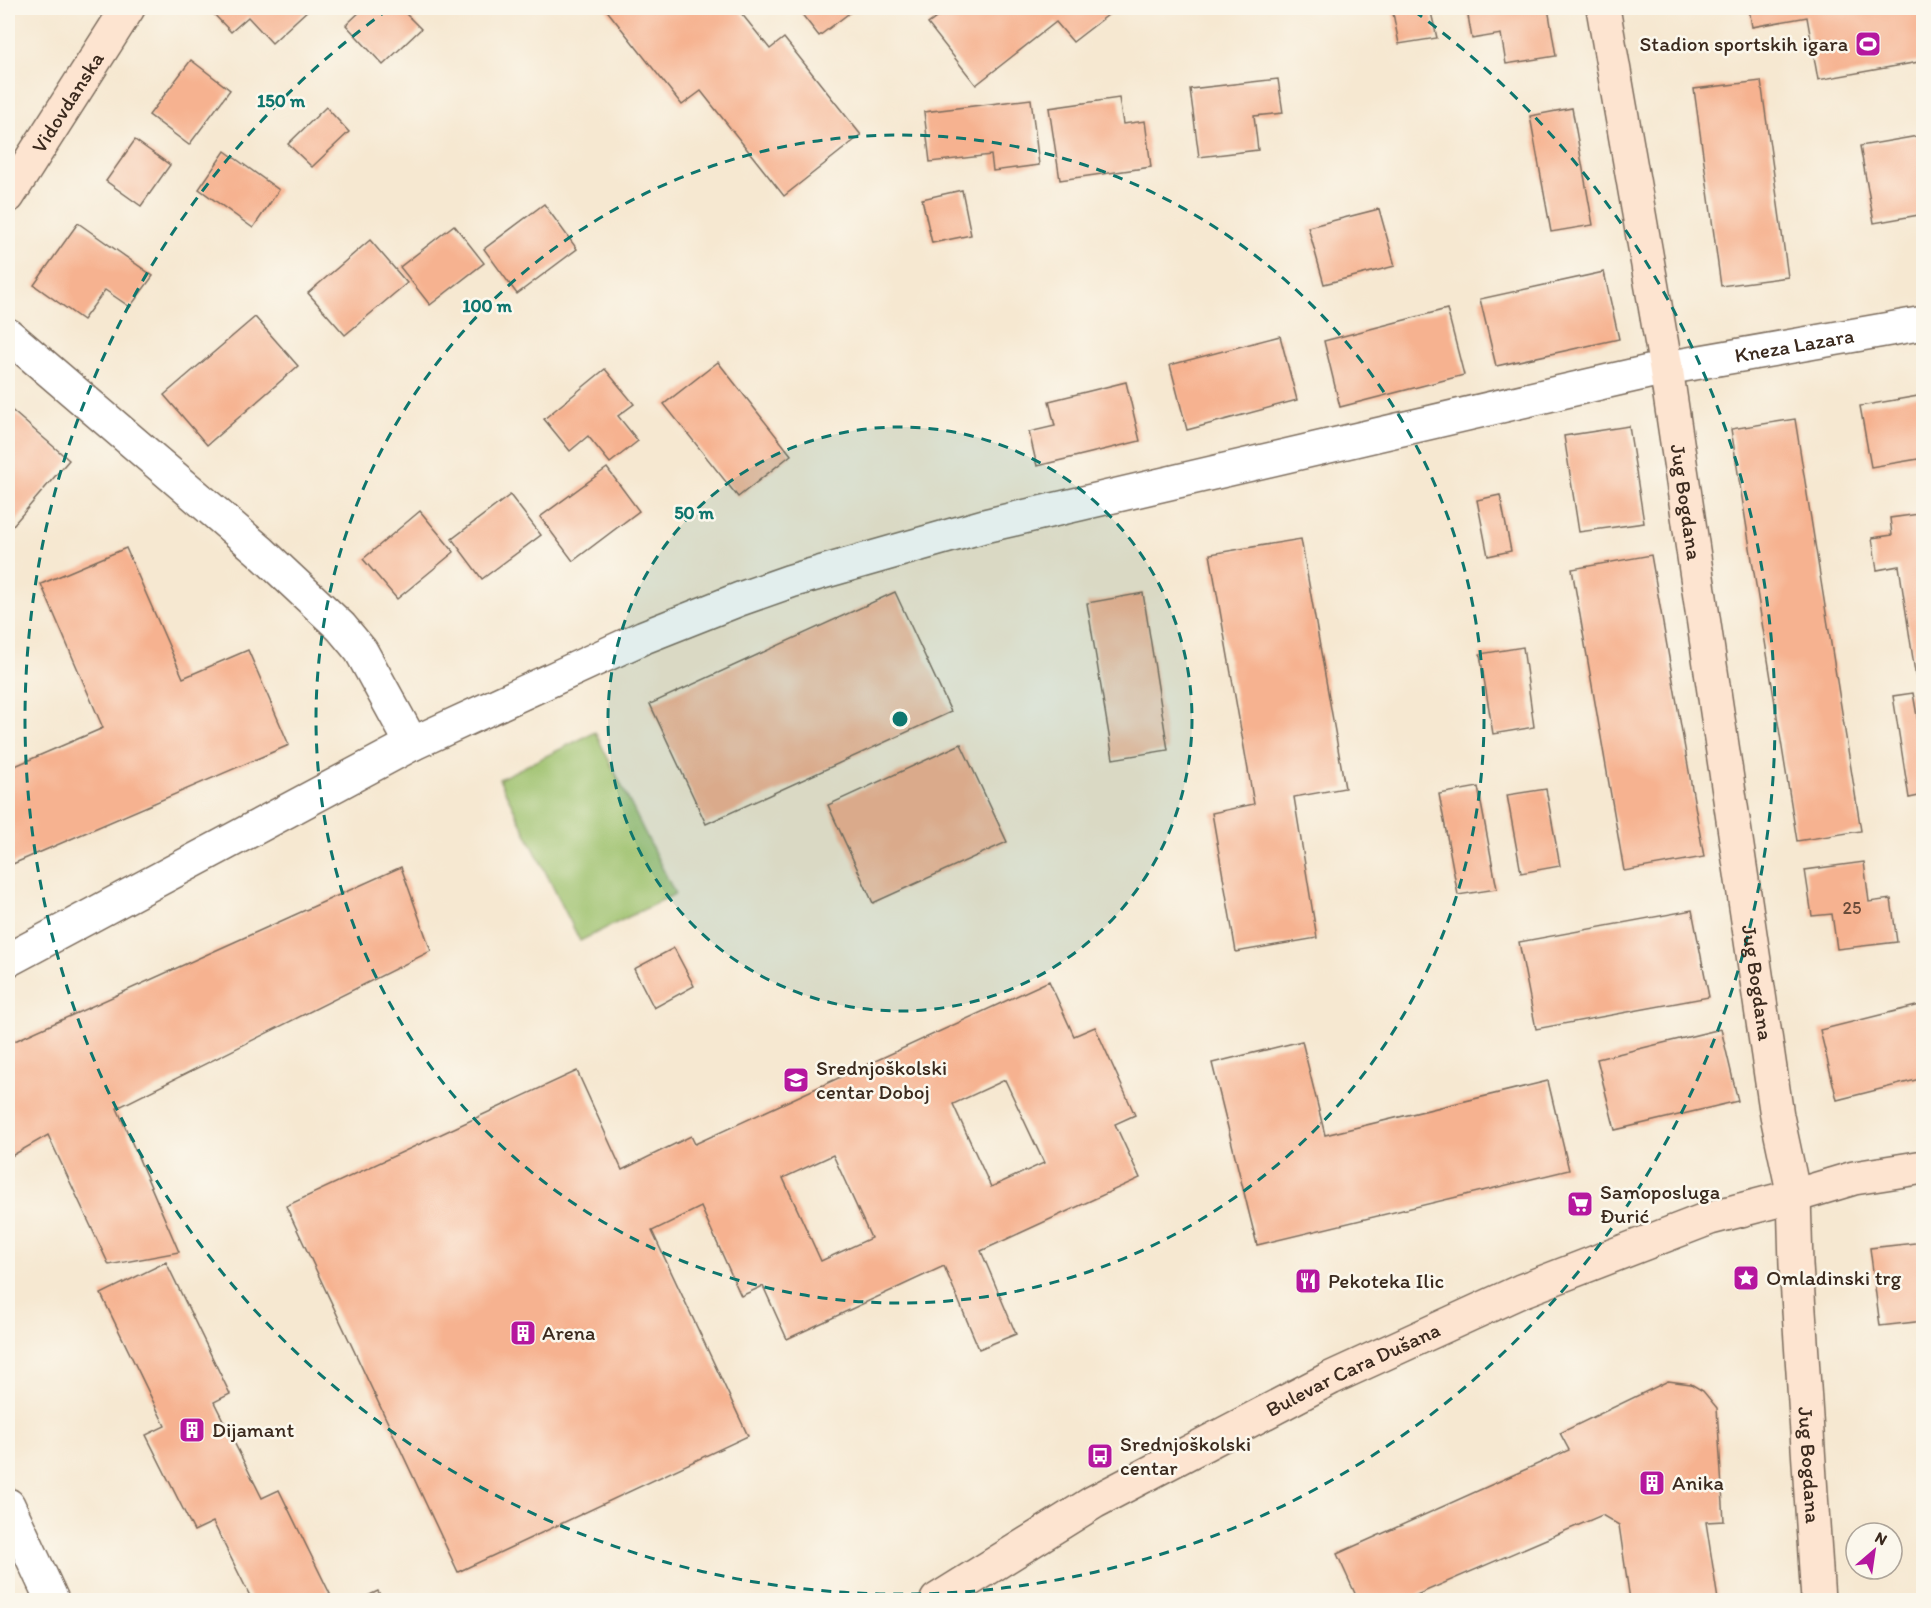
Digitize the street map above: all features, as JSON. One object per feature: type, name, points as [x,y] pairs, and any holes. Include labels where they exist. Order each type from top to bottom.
[{"type":"street","name":"Vidovdanska","points":[[8,196],[128,8]]},
{"type":"street","name":"Jug Bogdana","points":[[1603,8],[1666,368],[1777,1116],[1794,1196],[1796,1265],[1818,1600]]},
{"type":"street","name":"Kneza Lazara","points":[[8,960],[412,744],[644,637],[791,581],[984,526],[1666,368],[1923,323]]},
{"type":"street","points":[[8,334],[260,551],[341,627],[361,651],[412,744]]},
{"type":"street","name":"Bulevar Cara Dušana","points":[[937,1600],[1094,1502],[1331,1378],[1521,1291],[1710,1218],[1854,1178],[1923,1167]]},
{"type":"street","points":[[8,1506],[52,1600]]},
{"type":"green space","points":[[595,732],[675,894],[580,941],[499,779]]},
{"type":"building","points":[[208,8],[310,8],[272,43],[248,17],[231,32]]},
{"type":"building","points":[[364,8],[400,8],[421,29],[383,65],[346,25]]},
{"type":"building","points":[[605,8],[737,8],[770,49],[784,38],[861,135],[784,196],[701,91],[682,105]]},
{"type":"building","points":[[797,8],[856,8],[819,36]]},
{"type":"building","points":[[950,8],[1117,8],[1073,42],[1056,22],[976,85],[928,24]]},
{"type":"building","points":[[1392,8],[1430,8],[1437,38],[1399,44]]},
{"type":"building","points":[[1548,8],[1556,56],[1506,64],[1501,34],[1472,39],[1467,10]]},
{"type":"building","name":"Stadion sportskih igara","points":[[1749,8],[1924,8],[1924,61],[1818,80],[1807,17],[1752,27]]},
{"type":"building","points":[[191,60],[230,90],[189,145],[149,115]]},
{"type":"building","points":[[1278,79],[1283,113],[1254,116],[1258,150],[1199,157],[1190,89]]},
{"type":"building","points":[[1761,81],[1788,277],[1721,286],[1694,89]]},
{"type":"building","points":[[1119,98],[1123,124],[1145,121],[1151,167],[1060,180],[1049,108]]},
{"type":"building","points":[[1031,99],[1039,165],[993,171],[991,155],[930,162],[924,112]]},
{"type":"building","points":[[326,107],[349,132],[312,167],[288,144]]},
{"type":"building","points":[[1572,108],[1593,225],[1551,232],[1530,116]]},
{"type":"building","points":[[1924,135],[1924,214],[1874,223],[1860,146]]},
{"type":"building","points":[[135,140],[170,165],[141,206],[106,181]]},
{"type":"building","points":[[225,151],[279,190],[253,228],[199,189]]},
{"type":"building","points":[[962,190],[971,235],[932,243],[922,199]]},
{"type":"building","points":[[544,204],[577,249],[517,294],[484,249]]},
{"type":"building","points":[[1379,209],[1395,266],[1324,284],[1308,227]]},
{"type":"building","points":[[78,223],[153,276],[130,307],[105,290],[83,320],[34,285]]},
{"type":"building","points":[[454,225],[484,263],[430,305],[400,267]]},
{"type":"building","points":[[370,240],[407,283],[345,335],[308,293]]},
{"type":"building","points":[[1604,272],[1619,339],[1496,366],[1480,299]]},
{"type":"building","points":[[1447,309],[1464,375],[1340,407],[1324,341]]},
{"type":"building","points":[[255,317],[298,366],[207,445],[164,395]]},
{"type":"building","points":[[1280,336],[1297,400],[1187,430],[1170,365]]},
{"type":"building","points":[[718,362],[791,455],[738,497],[664,404]]},
{"type":"building","points":[[605,369],[634,404],[618,416],[638,441],[610,463],[588,436],[570,451],[544,419]]},
{"type":"building","points":[[1126,382],[1140,441],[1037,466],[1029,432],[1055,426],[1049,401]]},
{"type":"building","points":[[1924,395],[1924,458],[1871,467],[1860,406]]},
{"type":"building","points":[[8,407],[69,460],[8,531]]},
{"type":"building","points":[[1795,419],[1861,831],[1797,841],[1731,429]]},
{"type":"building","points":[[1629,426],[1644,523],[1579,532],[1564,436]]},
{"type":"building","points":[[607,468],[639,511],[573,561],[540,517]]},
{"type":"building","points":[[510,495],[541,535],[482,579],[452,539]]},
{"type":"building","points":[[1500,495],[1511,551],[1488,556],[1477,500]]},
{"type":"building","points":[[420,511],[454,552],[397,599],[363,559]]},
{"type":"building","points":[[1919,514],[1924,543],[1922,719],[1899,566],[1877,570],[1872,538],[1892,535],[1890,518]]},
{"type":"building","points":[[1301,539],[1345,788],[1294,797],[1317,938],[1236,952],[1212,813],[1254,804],[1210,554]]},
{"type":"building","points":[[126,548],[183,678],[248,650],[289,745],[8,866],[8,769],[103,728],[41,584]]},
{"type":"building","points":[[1651,555],[1704,857],[1624,871],[1572,569]]},
{"type":"building","points":[[895,592],[951,712],[706,824],[650,704]]},
{"type":"building","points":[[1143,593],[1168,750],[1113,759],[1087,603]]},
{"type":"building","points":[[1523,647],[1534,727],[1493,734],[1480,654]]},
{"type":"building","points":[[1913,693],[1924,756],[1924,795],[1909,798],[1893,696]]},
{"type":"building","points":[[961,744],[1007,842],[873,903],[828,805]]},
{"type":"building","points":[[1478,787],[1497,889],[1458,895],[1439,794]]},
{"type":"building","points":[[1546,789],[1560,866],[1521,873],[1507,795]]},
{"type":"building","points":[[1864,862],[1869,902],[1891,899],[1897,942],[1837,949],[1832,914],[1812,916],[1805,870]]},
{"type":"building","points":[[401,867],[431,951],[117,1108],[179,1252],[109,1265],[48,1135],[8,1158],[8,1044]]},
{"type":"building","points":[[1692,910],[1709,997],[1536,1029],[1519,942]]},
{"type":"building","points":[[674,948],[694,986],[654,1008],[634,969]]},
{"type":"building","points":[[1049,981],[1074,1036],[1095,1027],[1135,1115],[1115,1124],[1140,1178],[981,1251],[1016,1334],[979,1349],[944,1266],[787,1339],[763,1286],[741,1296],[701,1207],[652,1231],[748,1436],[458,1572],[286,1206],[577,1071],[622,1170],[691,1136],[695,1144]],"holes":[[[1005,1080],[1044,1163],[991,1187],[953,1104]],[[833,1155],[871,1238],[821,1261],[783,1178]]]},
{"type":"building","points":[[1924,1004],[1924,1078],[1837,1100],[1820,1030]]},
{"type":"building","points":[[1721,1029],[1738,1101],[1615,1130],[1597,1059]]},
{"type":"building","points":[[1302,1041],[1325,1135],[1548,1081],[1569,1170],[1257,1245],[1212,1063]]},
{"type":"building","points":[[1924,1242],[1924,1321],[1880,1326],[1870,1248]]},
{"type":"building","name":"Dijamant","points":[[166,1262],[230,1394],[214,1402],[262,1498],[279,1490],[333,1600],[252,1600],[213,1522],[194,1531],[146,1435],[165,1426],[101,1294]]},
{"type":"building","points":[[1668,1381],[1691,1384],[1703,1391],[1717,1408],[1724,1521],[1706,1522],[1718,1600],[1630,1600],[1619,1525],[1602,1515],[1405,1600],[1358,1600],[1337,1554],[1569,1450],[1560,1433]]},
{"type":"building","points":[[378,1591],[383,1600],[359,1600]]},
{"type":"place","name":"Stadion sportskih igara","points":[[1868,44]]},
{"type":"place","name":"Srednjoškolski centar Doboj","points":[[796,1080]]},
{"type":"place","name":"Samoposluga Đurić","points":[[1580,1204]]},
{"type":"place","name":"Omladinski trg","points":[[1746,1278]]},
{"type":"place","name":"Pekoteka Ilic","points":[[1308,1281]]},
{"type":"place","name":"Arena","points":[[523,1333]]},
{"type":"place","name":"Dijamant","points":[[192,1430]]},
{"type":"place","name":"Srednjoškolski centar","points":[[1100,1456]]},
{"type":"place","name":"Anika","points":[[1652,1483]]}]
